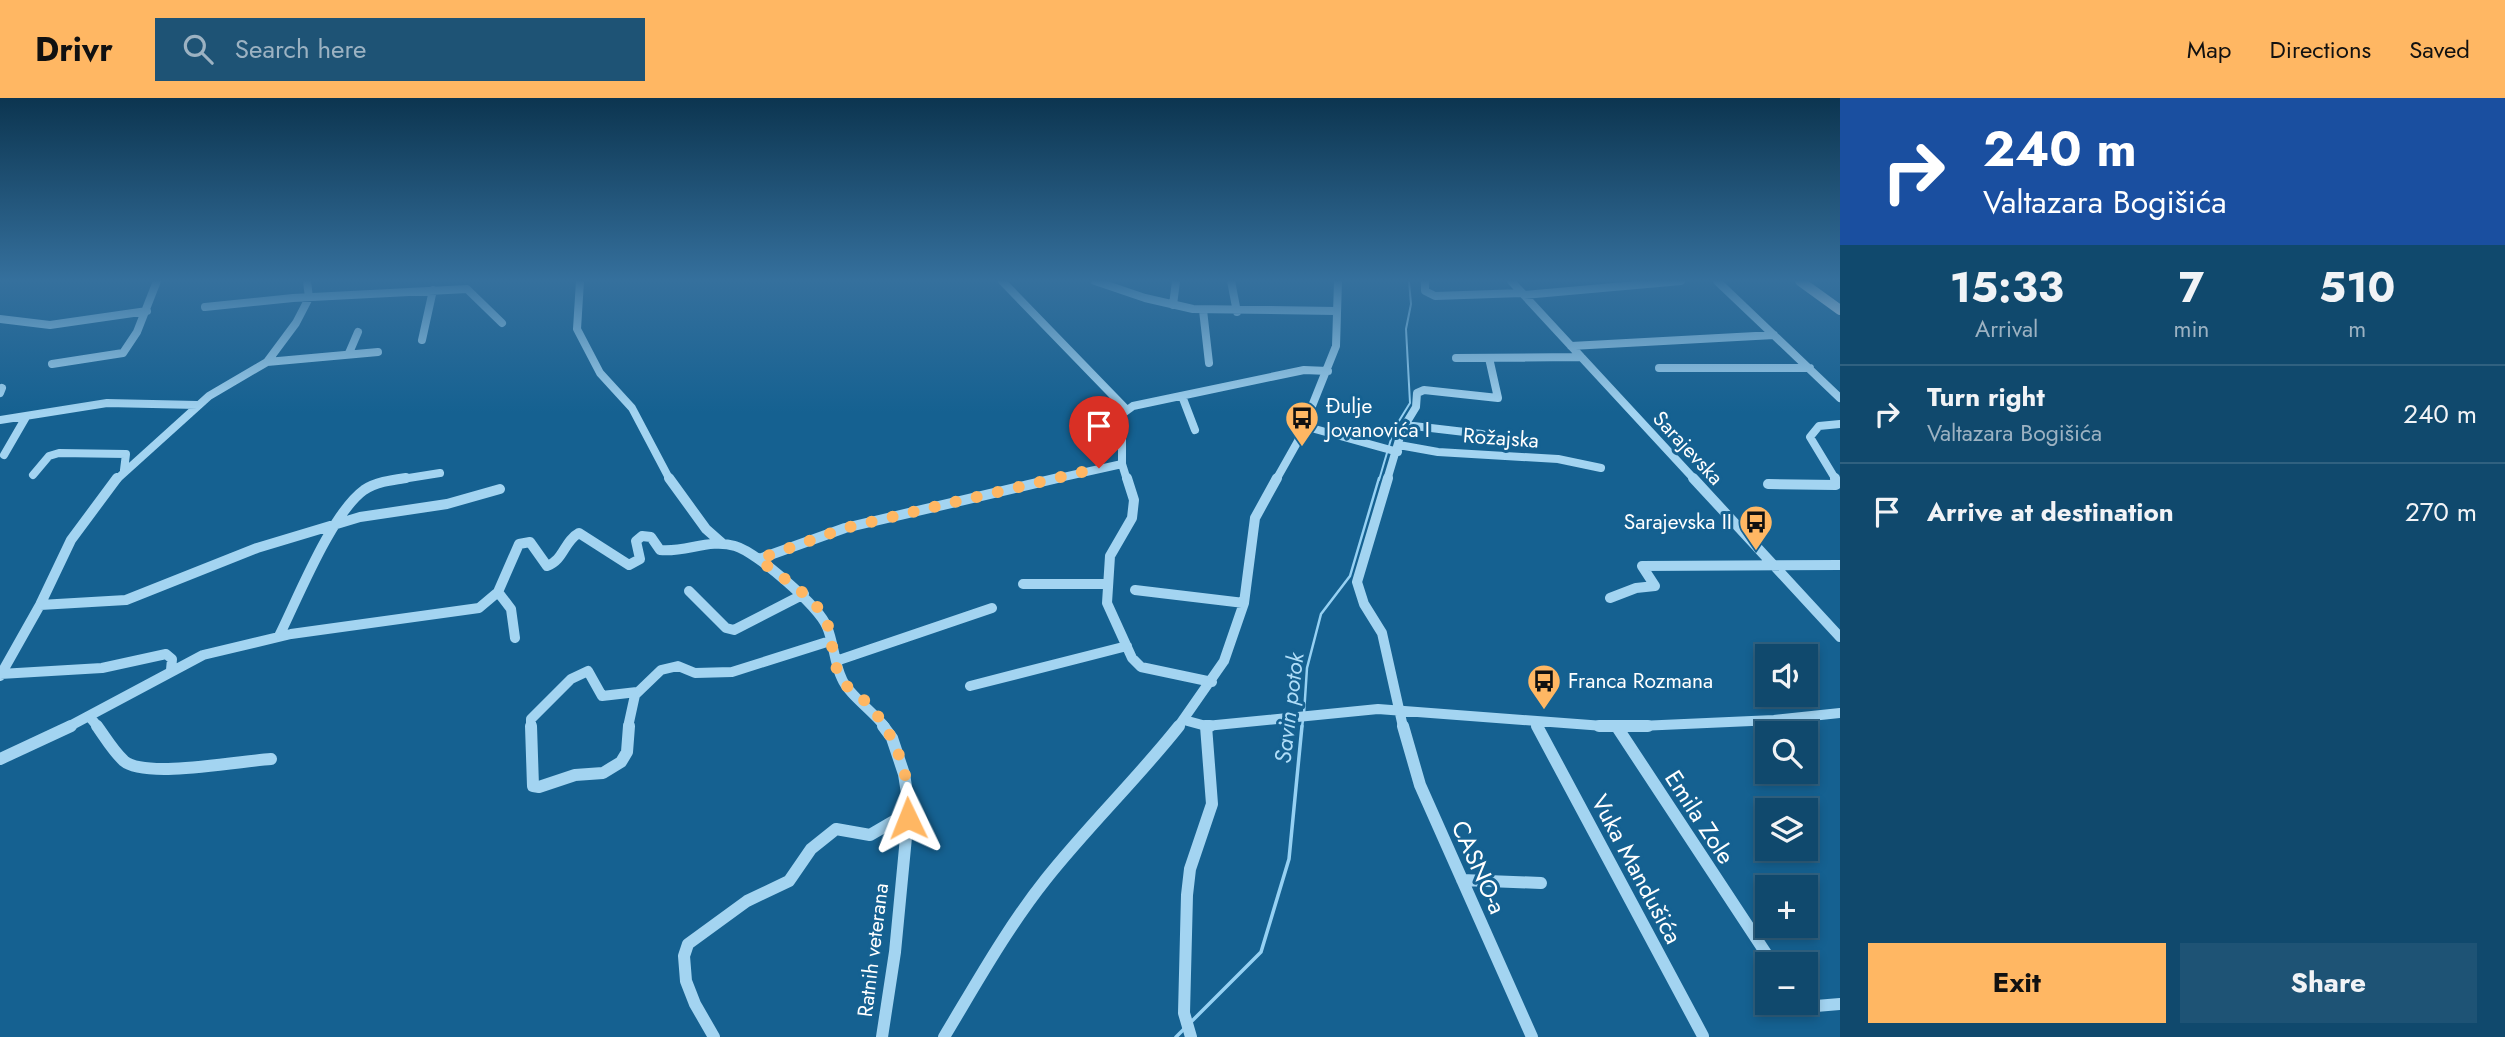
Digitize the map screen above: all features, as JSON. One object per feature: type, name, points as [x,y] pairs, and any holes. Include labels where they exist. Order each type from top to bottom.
[{"type":"street","points":[[52,365],[123,353],[139,325]]},
{"type":"street","points":[[0,675],[40,605],[55,568],[71,540],[123,470],[157,445],[198,405],[267,362],[294,325]]},
{"type":"street","points":[[422,340],[425,325]]},
{"type":"street","name":"Ratnih veterana","points":[[577,325],[600,373],[632,408],[655,446],[665,472],[706,528],[723,544],[736,546],[759,559],[804,594],[821,614],[842,681],[873,710],[892,738],[908,790],[908,818],[895,952],[881,1037]]},
{"type":"street","points":[[1044,325],[1126,409]]},
{"type":"street","points":[[1205,325],[1209,363]]},
{"type":"street","points":[[944,1037],[1007,934],[1046,879],[1135,781],[1212,682],[1229,651],[1244,603],[1255,518],[1304,426],[1328,371],[1336,346],[1336,325]]},
{"type":"street","name":"Sarajevska","points":[[1551,325],[1840,638]]},
{"type":"street","points":[[1763,325],[1840,398]]},
{"type":"street","points":[[349,353],[358,332]]},
{"type":"street","points":[[1571,346],[1774,335]]},
{"type":"street","points":[[267,362],[377,352]]},
{"type":"street","points":[[1456,358],[1581,356]]},
{"type":"street","name":"CASNO-a","points":[[1489,358],[1498,398],[1419,391],[1416,407],[1393,449],[1357,582],[1364,604],[1382,633],[1398,709],[1420,785],[1532,1037]]},
{"type":"street","points":[[1659,369],[1810,368]]},
{"type":"street","points":[[1212,682],[1141,667],[1109,612],[1107,584],[1110,556],[1132,517],[1134,500],[1122,464],[1121,417],[1126,409],[1182,396],[1304,370],[1328,371]]},
{"type":"street","points":[[1182,396],[1195,429]]},
{"type":"street","points":[[0,420],[107,403],[198,405]]},
{"type":"street","points":[[4,455],[26,417]]},
{"type":"street","points":[[1768,484],[1836,485],[1837,481],[1814,448],[1810,434],[1819,426],[1840,424]]},
{"type":"street","points":[[1405,425],[1482,434]]},
{"type":"street","name":"Rožajska","points":[[1304,426],[1393,449],[1497,457],[1558,458],[1579,466],[1601,468]]},
{"type":"street","points":[[33,475],[49,456],[59,453],[126,454],[123,470]]},
{"type":"street","points":[[759,559],[845,528],[939,504],[1122,464]]},
{"type":"street","points":[[279,636],[347,507],[366,489],[440,473]]},
{"type":"street","points":[[40,605],[139,596],[257,548],[360,517],[447,504],[500,489]]},
{"type":"street","points":[[0,759],[26,750],[202,655],[279,636],[467,612],[484,605],[498,592],[519,544],[524,541],[530,542],[547,566],[556,563],[571,537],[579,533],[629,565],[640,559],[636,541],[642,536],[651,537],[660,550],[668,551],[723,544]]},
{"type":"street","points":[[1610,598],[1636,588],[1655,586],[1642,566],[1840,565]]},
{"type":"street","points":[[1023,584],[1107,584]]},
{"type":"street","points":[[1135,590],[1244,603]]},
{"type":"street","points":[[689,591],[726,628],[734,630],[804,594]]},
{"type":"street","points":[[498,592],[510,609],[515,638]]},
{"type":"street","points":[[836,661],[992,608]]},
{"type":"street","points":[[637,692],[602,696],[588,671],[561,688],[531,719],[533,786],[539,787],[575,775],[603,772],[621,762],[627,752],[627,734],[637,692],[649,678],[667,667],[678,666],[695,673],[732,671],[830,641]]},
{"type":"street","points":[[970,686],[1127,646]]},
{"type":"street","points":[[0,675],[102,668],[166,654],[172,659],[171,670]]},
{"type":"street","points":[[1184,720],[1206,726],[1315,714],[1398,709],[1617,727],[1839,715]]},
{"type":"street","points":[[89,716],[125,762],[145,769],[173,770],[207,764],[271,760]]},
{"type":"street","name":"Vuka Mandušića","points":[[1535,722],[1703,1036]]},
{"type":"street","points":[[1190,1033],[1184,1013],[1188,883],[1212,804],[1206,726]]},
{"type":"street","name":"Emila Zole","points":[[1617,727],[1765,952]]},
{"type":"street","points":[[714,1037],[691,1001],[685,976],[684,953],[688,944],[747,901],[789,881],[811,849],[836,829],[870,835],[894,821],[908,818]]},
{"type":"street","points":[[1462,880],[1541,883]]},
{"type":"street","points":[[1818,1006],[1840,1004]]},
{"type":"waterway","name":"Savin potok","points":[[1379,480],[1394,429],[1410,403],[1407,325]]},
{"type":"waterway","name":"Savin potok","points":[[1304,714],[1307,668],[1321,614],[1350,576],[1379,478]]},
{"type":"waterway","name":"Savin potok","points":[[1302,727],[1303,720]]},
{"type":"waterway","name":"Savin potok","points":[[1191,1022],[1261,952],[1289,859],[1302,726]]},
{"type":"waterway","name":"Savin potok","points":[[1176,1037],[1184,1029]]},
{"type":"place","name":"Đulje Jovanovića I","points":[[1302,448]]},
{"type":"place","name":"Sarajevska II","points":[[1756,552]]},
{"type":"place","name":"Franca Rozmana","points":[[1544,711]]},
{"type":"route","points":[[908,818],[908,790],[892,738],[873,710],[842,681],[827,625],[821,614],[812,601],[783,581],[759,559],[772,552],[845,528],[1099,468]]}]
